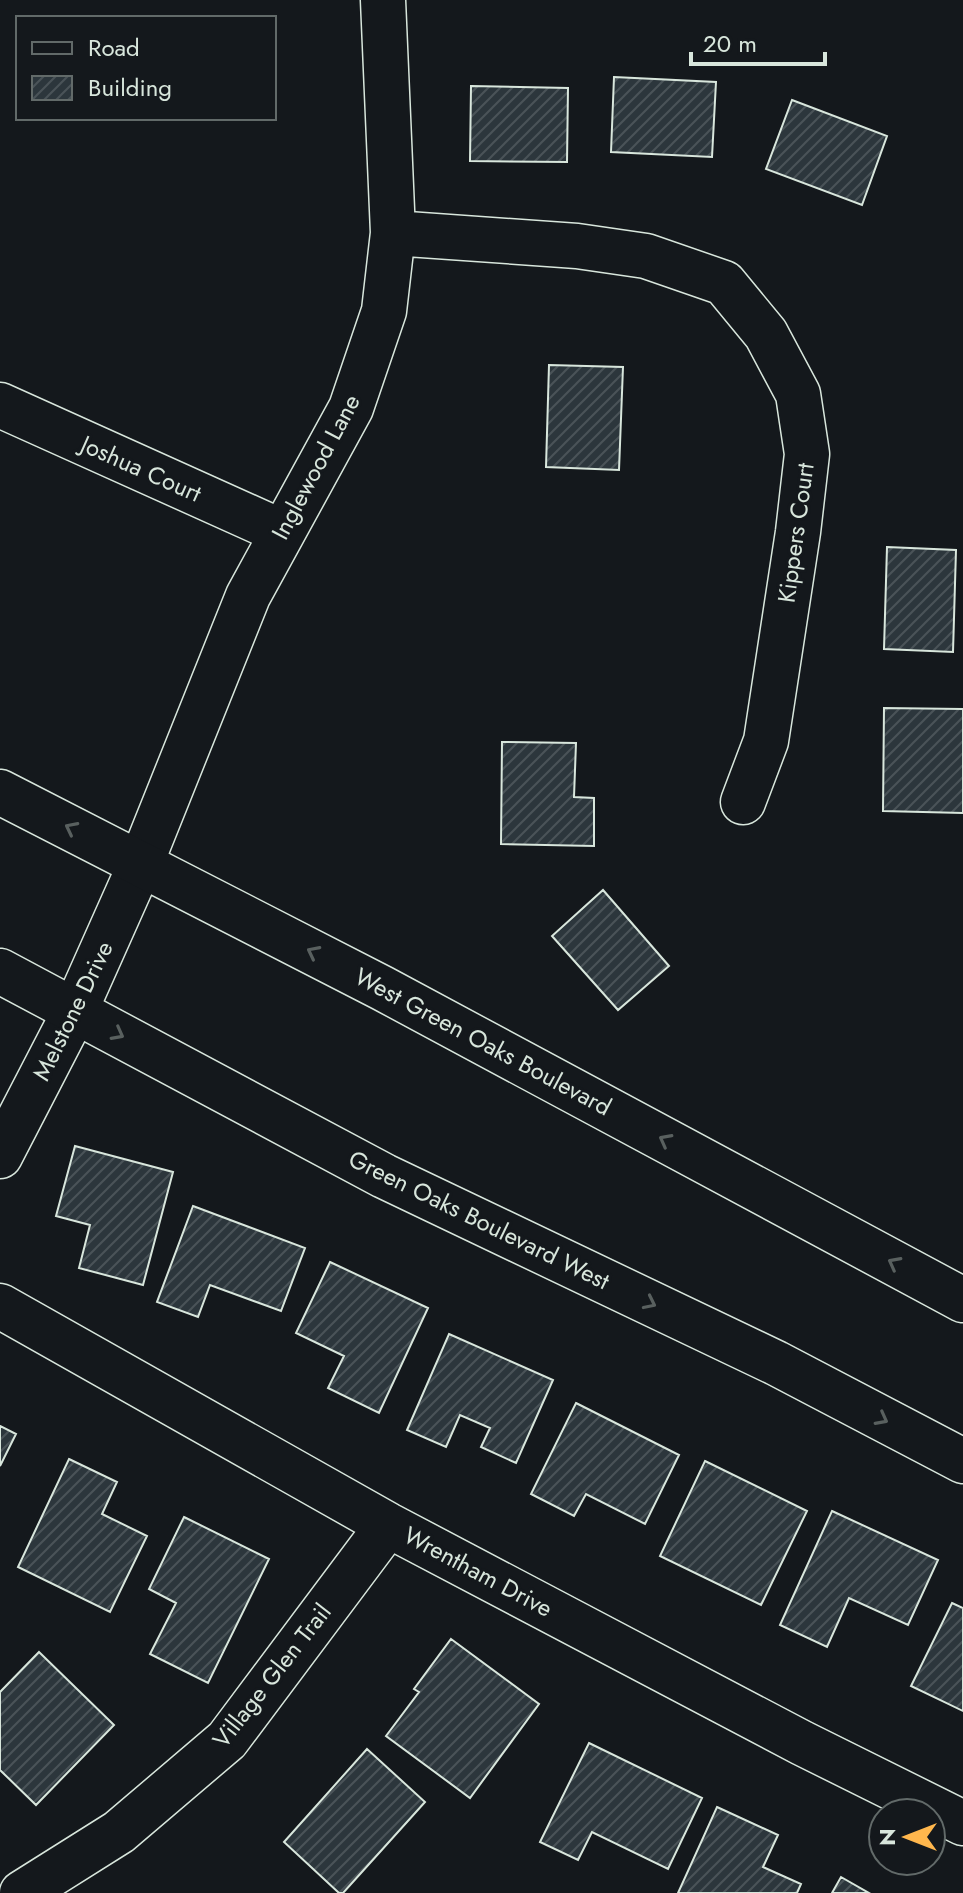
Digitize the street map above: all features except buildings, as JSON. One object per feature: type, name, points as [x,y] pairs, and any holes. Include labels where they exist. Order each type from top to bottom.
[{"type":"street","name":"Inglewood Lane","points":[[141,863],[248,596],[351,408],[384,311],[393,233],[383,0]]},
{"type":"street","name":"Kippers Court","points":[[393,233],[577,246],[646,256],[724,283],[766,334],[798,394],[807,454],[766,741],[743,802]]},
{"type":"street","name":"Joshua Court","points":[[0,405],[282,532]]},
{"type":"street","name":"West Green Oaks Boulevard","points":[[0,792],[382,988],[963,1300]]},
{"type":"street","name":"Melstone Drive","points":[[0,1156],[75,1011],[141,863]]},
{"type":"street","name":"Green Oaks Boulevard West","points":[[0,971],[384,1176],[776,1363],[963,1461]]},
{"type":"street","name":"Wrentham Drive","points":[[0,1306],[388,1525],[802,1743],[963,1823]]},
{"type":"street","name":"Village Glen Trail","points":[[22,1893],[119,1832],[227,1740],[388,1525]]}]
